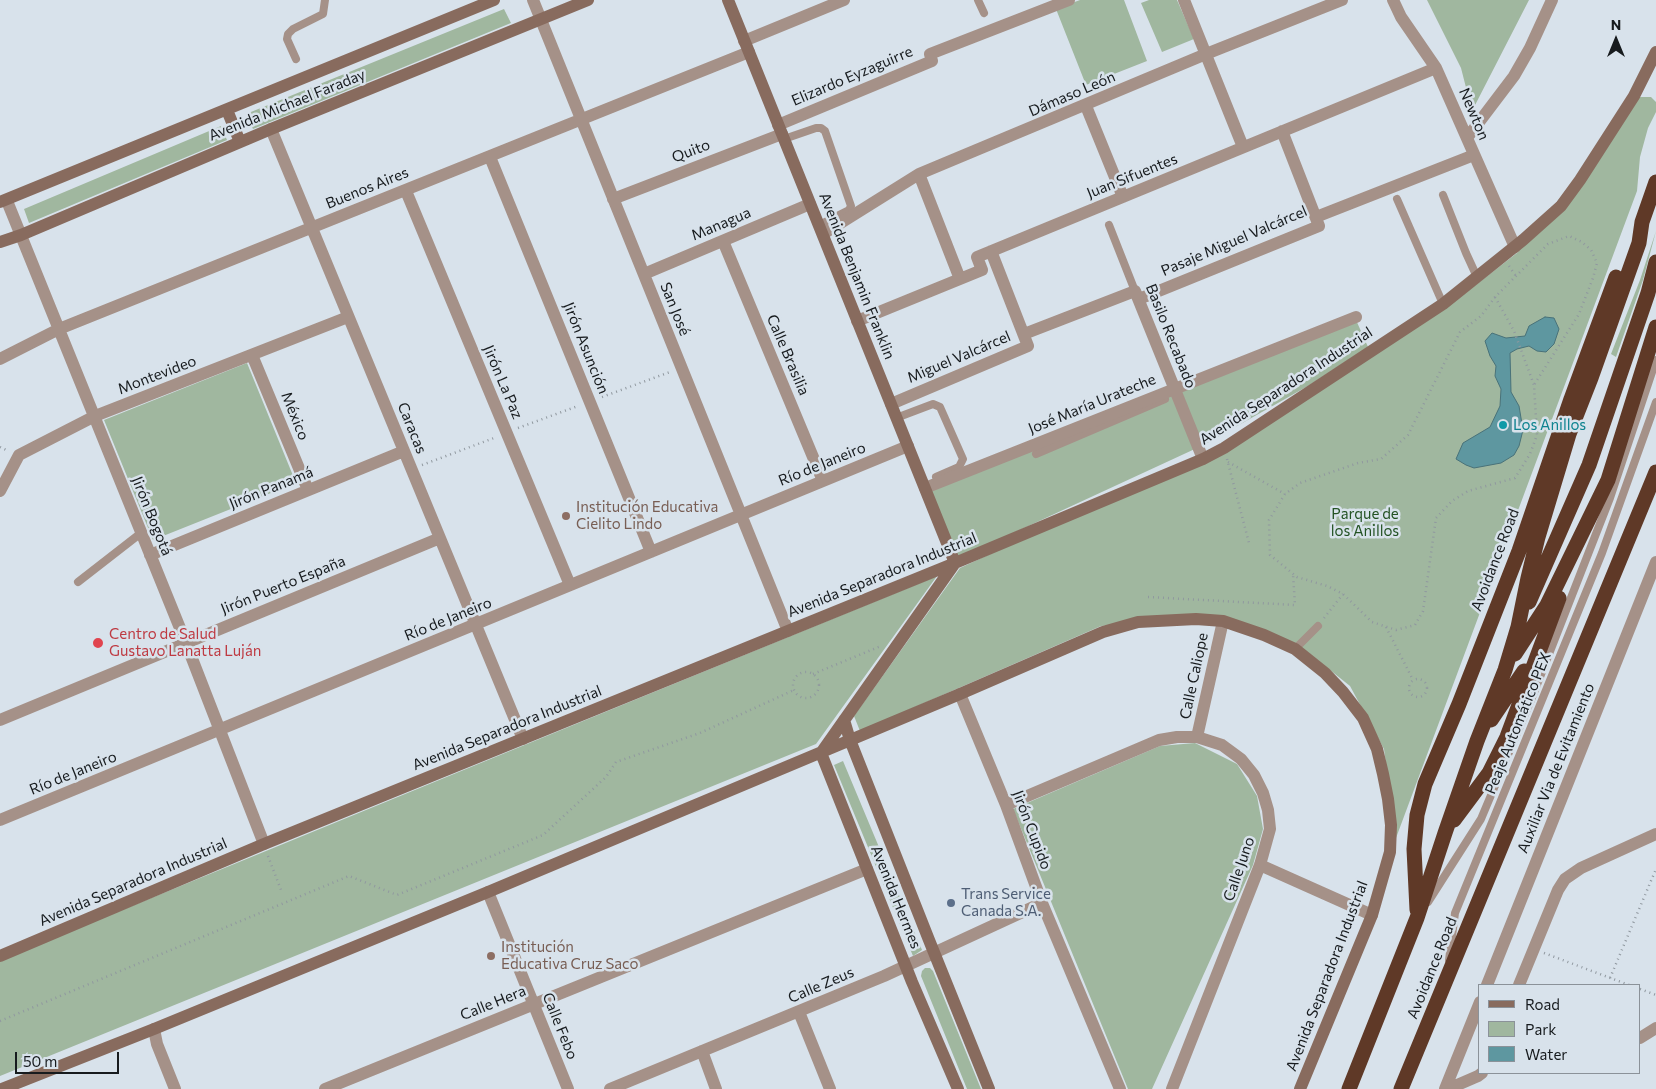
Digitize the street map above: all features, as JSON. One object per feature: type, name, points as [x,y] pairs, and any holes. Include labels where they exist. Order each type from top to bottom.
[{"type":"highway","name":"Avoidance Road","points":[[1351,1084],[1417,918],[1477,741],[1505,670],[1518,627],[1528,578],[1568,434],[1591,378],[1639,244],[1642,222],[1656,182]]},
{"type":"highway","name":"Avoidance Road","points":[[1417,918],[1414,849],[1417,815],[1425,784],[1459,704],[1519,551],[1571,399],[1630,240],[1642,222]]},
{"type":"highway","name":"Avoidance Road","points":[[1518,627],[1589,465],[1648,293],[1656,262]]},
{"type":"highway","name":"Avoidance Road","points":[[1445,833],[1490,773],[1507,737],[1583,534],[1608,480],[1656,327]]},
{"type":"highway","name":"Avoidance Road","points":[[1401,1089],[1656,472]]},
{"type":"highway","name":"Avoidance Road","points":[[1505,670],[1547,605],[1564,568],[1583,534]]},
{"type":"highway","name":"Avoidance Road","points":[[1477,741],[1519,679],[1547,630]]},
{"type":"highway","points":[[1337,1089],[1351,1084]]},
{"type":"street","name":"Avenida Michael Faraday","points":[[3,201],[494,0]]},
{"type":"street","name":"San José","points":[[533,0],[788,631]]},
{"type":"street","name":"Avenida Michael Faraday","points":[[0,242],[21,235],[271,128],[588,0]]},
{"type":"street","name":"Avenida Benjamin Franklin","points":[[728,0],[955,563]]},
{"type":"street","name":"Buenos Aires","points":[[0,359],[59,329],[581,120],[747,46],[844,0]]},
{"type":"street","name":"Elizardo Eyzaguirre","points":[[781,132],[932,61],[930,54],[1069,0]]},
{"type":"street","points":[[1184,0],[1243,147]]},
{"type":"street","name":"Dámaso León","points":[[821,229],[919,174],[1086,106],[1206,54],[1342,0]]},
{"type":"street","name":"Newton","points":[[1393,0],[1401,17],[1436,68],[1514,247]]},
{"type":"street","points":[[1467,138],[1514,76],[1530,48],[1552,0]]},
{"type":"street","name":"Avenida Separadora Industrial","points":[[0,956],[264,844],[955,563],[1203,459],[1224,448],[1443,304],[1514,247],[1561,206],[1634,96],[1656,52]]},
{"type":"street","name":"Juan Sifuentes","points":[[991,252],[1436,68]]},
{"type":"street","points":[[1086,106],[1123,197]]},
{"type":"street","points":[[227,110],[240,142]]},
{"type":"street","name":"Caracas","points":[[271,128],[523,739]]},
{"type":"street","points":[[1282,131],[1316,217]]},
{"type":"street","name":"Quito","points":[[613,199],[781,132]]},
{"type":"street","name":"Pasaje Miguel Valcárcel","points":[[1137,295],[1320,226],[1316,217],[1474,155]]},
{"type":"street","name":"Jirón Asunción","points":[[490,157],[651,552]]},
{"type":"street","points":[[919,174],[960,279]]},
{"type":"street","name":"Jirón La Paz","points":[[406,191],[570,586]]},
{"type":"street","name":"Jirón Bogotá","points":[[3,201],[21,235],[95,416],[264,844]]},
{"type":"street","name":"Managua","points":[[644,274],[810,204]]},
{"type":"street","name":"Calle Brasilia","points":[[723,241],[823,481]]},
{"type":"street","points":[[857,321],[982,270],[977,257],[991,252]]},
{"type":"street","name":"Miguel Valcárcel","points":[[891,404],[1028,346],[991,252]]},
{"type":"street","name":"Miguel Valcárcel","points":[[1024,334],[1137,295]]},
{"type":"street","name":"Basilo Recabado","points":[[1137,295],[1203,459]]},
{"type":"street","name":"Montevideo","points":[[0,492],[4,481],[20,455],[95,416],[348,317]]},
{"type":"street","name":"José María Urateche","points":[[924,485],[1176,391],[1356,317]]},
{"type":"street","name":"México","points":[[252,355],[308,490]]},
{"type":"street","name":"Río de Janeiro","points":[[0,820],[908,446]]},
{"type":"street","name":"Jirón Panamá","points":[[150,554],[404,451]]},
{"type":"street","name":"Jirón Puerto España","points":[[2,717],[440,538]]},
{"type":"street","name":"Auxiliar Via de Evitamiento","points":[[1487,984],[1656,562]]},
{"type":"street","points":[[821,753],[955,563]]},
{"type":"street","name":"Avenida Separadora Industrial","points":[[2,1089],[488,892],[821,753],[1103,632],[1138,622],[1170,620],[1223,621],[1264,635],[1295,650],[1325,673],[1343,692],[1363,718],[1377,749],[1388,799],[1391,825],[1390,852],[1372,915],[1300,1089]]},
{"type":"street","name":"Calle Caliope","points":[[1197,737],[1223,621]]},
{"type":"street","name":"Jirón Cupido","points":[[960,694],[1006,805],[1042,903],[1120,1089]]},
{"type":"street","name":"Avenida Hermes","points":[[844,720],[850,740],[989,1089]]},
{"type":"street","name":"Calle Juno","points":[[1006,805],[1158,740],[1178,737],[1197,737],[1222,745],[1241,759],[1254,774],[1263,793],[1268,810],[1270,829],[1260,865],[1172,1089]]},
{"type":"street","name":"Avenida Hermes","points":[[821,753],[906,966],[958,1089]]},
{"type":"street","points":[[1518,984],[1558,890],[1565,879],[1581,868],[1656,834]]},
{"type":"street","points":[[1260,865],[1372,915]]},
{"type":"street","name":"Calle Hera","points":[[325,1089],[867,869]]},
{"type":"street","name":"Calle Febo","points":[[488,892],[568,1089]]},
{"type":"street","name":"Calle Zeus","points":[[610,1089],[906,966],[1042,903]]},
{"type":"street","points":[[1447,1089],[1478,1007]]},
{"type":"street","points":[[799,1012],[830,1089]]},
{"type":"street","points":[[1641,1037],[1656,1028]]},
{"type":"street","points":[[154,1029],[156,1044],[175,1089]]},
{"type":"street","points":[[702,1051],[716,1089]]},
{"type":"street","points":[[1447,1089],[1481,1074]]},
{"type":"lane","points":[[296,59],[287,39],[288,34],[293,29],[323,14],[325,0]]},
{"type":"lane","points":[[978,0],[984,13]]},
{"type":"lane","points":[[781,132],[816,128],[821,128],[825,131],[850,206],[848,210],[821,229]]},
{"type":"lane","points":[[1443,195],[1477,277]]},
{"type":"lane","points":[[1397,199],[1443,304]]},
{"type":"lane","name":"Basilo Recabado","points":[[1109,225],[1137,295]]},
{"type":"lane","points":[[1417,918],[1481,820],[1531,700],[1610,498],[1656,360]]},
{"type":"lane","points":[[1036,454],[1176,391]]},
{"type":"lane","name":"Peaje Automático PEX","points":[[1446,979],[1455,913],[1591,580],[1629,481],[1656,402]]},
{"type":"lane","points":[[896,418],[937,404],[963,459],[959,467],[924,485]]},
{"type":"lane","points":[[78,582],[141,533]]},
{"type":"lane","points":[[1295,650],[1318,626]]},
{"type":"path","points":[[1495,297],[1514,331],[1534,385],[1537,436],[1515,478],[1468,491],[1452,501],[1436,518],[1423,611],[1415,625],[1396,630],[1372,622],[1343,594],[1327,586],[1297,578],[1270,554],[1269,520],[1285,494],[1300,483],[1358,463],[1381,459],[1408,434],[1460,332],[1481,316],[1495,297],[1548,244],[1569,236],[1582,242],[1591,250],[1596,263],[1593,278],[1579,314],[1534,385]]},
{"type":"path","points":[[412,470],[682,367]]},
{"type":"path","points":[[1224,448],[1249,543]]},
{"type":"path","points":[[1228,462],[1285,494]]},
{"type":"path","points":[[1148,597],[1295,605],[1293,574]]},
{"type":"path","points":[[1318,626],[1343,594]]},
{"type":"path","points":[[1385,626],[1413,680]]},
{"type":"path","points":[[813,674],[819,684],[816,693],[813,696],[804,698],[796,694],[793,682],[797,675],[804,672],[813,674],[904,636]]},
{"type":"path","points":[[1420,679],[1425,682],[1427,688],[1423,696],[1417,698],[1409,693],[1409,684],[1413,680],[1420,679]]},
{"type":"path","points":[[0,1021],[349,876],[397,895],[543,835],[606,777],[616,762],[700,732],[794,690]]},
{"type":"path","points":[[264,844],[281,890]]},
{"type":"path","points":[[1610,978],[1656,869]]},
{"type":"path","points":[[1534,949],[1627,984]]},
{"type":"path","points":[[1641,989],[1656,995]]},
{"type":"green space","points":[[1080,0],[1124,0],[1147,61],[1086,85],[1056,9]]},
{"type":"green space","points":[[1149,0],[1177,0],[1194,39],[1162,52],[1141,3]]},
{"type":"green space","points":[[1427,0],[1529,0],[1472,111],[1461,68]]},
{"type":"green space","points":[[504,9],[511,23],[253,129],[246,114]]},
{"type":"green space","name":"Parque de los Anillos","points":[[1639,97],[1651,97],[1656,102],[1656,112],[1648,128],[1640,157],[1637,191],[1393,846],[1391,801],[1384,749],[1350,686],[1300,646],[1223,617],[1101,626],[860,731],[854,716],[960,568],[1204,455],[1446,308],[1517,253]]},
{"type":"green space","points":[[221,126],[227,140],[29,223],[24,209]]},
{"type":"green space","points":[[1656,231],[1643,280],[1616,357],[1611,354],[1640,280]]},
{"type":"green space","points":[[1356,320],[1368,347],[1308,386],[1200,447],[1178,390]]},
{"type":"green space","points":[[247,363],[296,483],[153,540],[104,420]]},
{"type":"green space","points":[[1174,391],[1197,448],[957,559],[929,489]]},
{"type":"green space","points":[[937,576],[816,744],[0,1076],[0,960]]},
{"type":"green space","points":[[1195,743],[1237,764],[1257,796],[1263,829],[1253,865],[1152,1089],[1128,1089],[1013,809],[1160,746]]},
{"type":"green space","points":[[843,761],[922,950],[913,956],[834,765]]},
{"type":"green space","points":[[925,968],[930,968],[933,971],[981,1089],[967,1089],[921,976]]},
{"type":"water","points":[[1545,317],[1554,318],[1559,329],[1554,344],[1546,352],[1537,351],[1529,346],[1510,353],[1511,392],[1519,406],[1523,430],[1519,446],[1514,455],[1501,463],[1474,468],[1466,465],[1456,459],[1463,443],[1490,427],[1500,406],[1501,389],[1495,376],[1496,366],[1485,341],[1492,333],[1506,338],[1525,336],[1529,326]]},
{"type":"place","name":"Los Anillos","points":[[1503,425]]},
{"type":"place","name":"Institución Educativa Cielito Lindo","points":[[566,516]]},
{"type":"place","name":"Centro de Salud Gustavo Lanatta Luján","points":[[98,643]]},
{"type":"place","name":"Trans Service Canada S.A.","points":[[951,903]]},
{"type":"place","name":"Institución Educativa Cruz Saco","points":[[491,956]]}]
